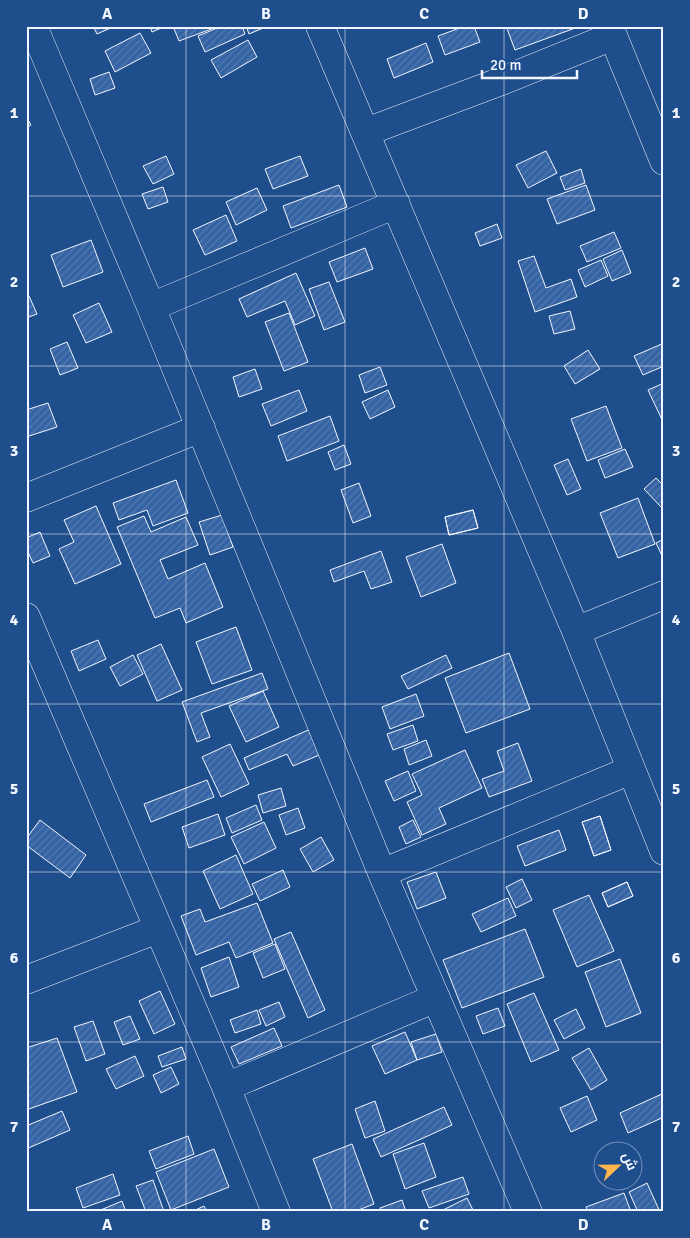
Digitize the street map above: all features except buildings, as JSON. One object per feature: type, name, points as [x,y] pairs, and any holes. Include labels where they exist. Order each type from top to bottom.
[{"type":"street","points":[[33,26],[201,428],[382,873],[528,1212]]},
{"type":"street","points":[[320,26],[576,631],[664,852]]},
{"type":"street","points":[[366,132],[499,82],[611,31],[664,161]]},
{"type":"street","points":[[151,307],[396,204]]},
{"type":"street","points":[[26,498],[201,428]]},
{"type":"street","points":[[576,631],[664,594]]},
{"type":"street","points":[[26,617],[33,652],[158,929],[226,1087],[276,1212]]},
{"type":"street","points":[[382,873],[630,770]]},
{"type":"street","points":[[26,980],[158,929]]},
{"type":"street","points":[[226,1087],[436,998]]}]
